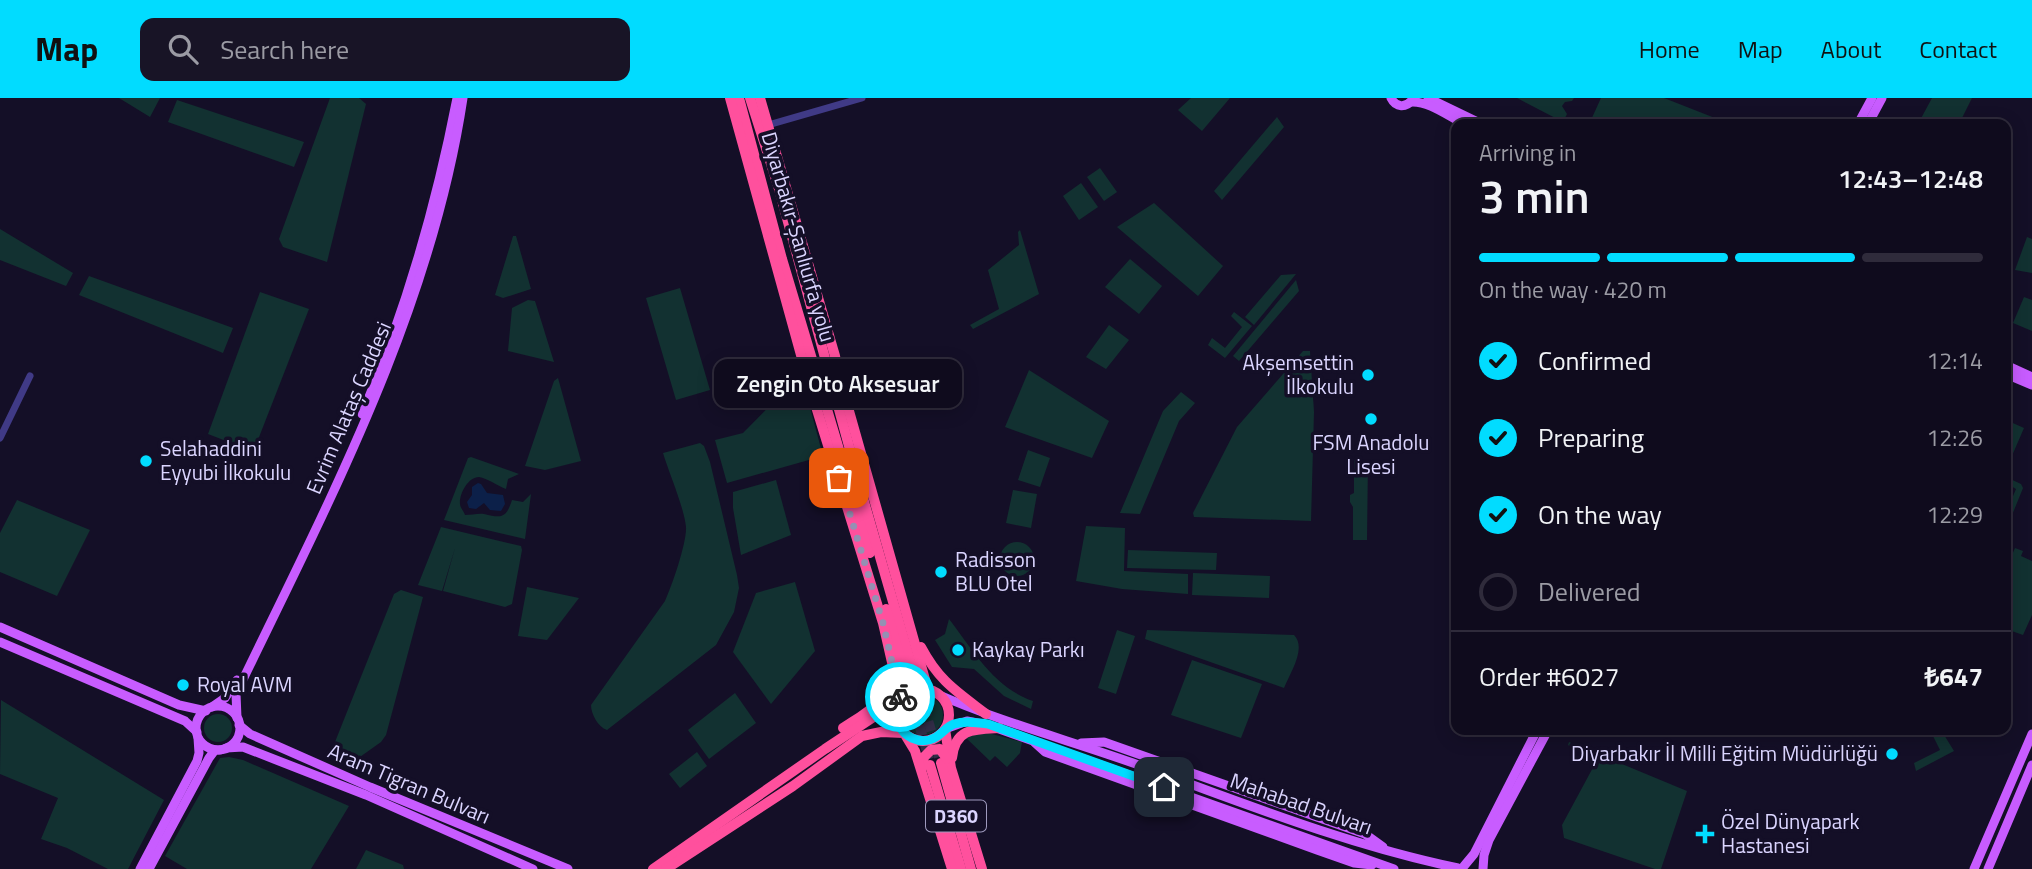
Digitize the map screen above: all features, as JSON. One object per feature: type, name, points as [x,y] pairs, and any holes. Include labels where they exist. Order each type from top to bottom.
[{"type":"highway","points":[[730,98],[809,384],[845,499],[907,663],[947,705],[949,713],[936,767],[952,869]]},
{"type":"highway","name":"Diyarbakır-Şanlıurfa yolu","points":[[739,98],[782,260],[907,663]]},
{"type":"highway","name":"Diyarbakır-Şanlıurfa yolu","points":[[750,98],[786,212],[907,663]]},
{"type":"highway","points":[[760,98],[835,356],[856,471]]},
{"type":"highway","points":[[747,125],[759,203]]},
{"type":"highway","points":[[786,212],[808,266]]},
{"type":"highway","points":[[785,296],[808,343]]},
{"type":"highway","points":[[838,372],[911,628],[933,670],[986,714]]},
{"type":"highway","points":[[710,828],[721,814],[879,702],[887,691],[889,670],[856,555],[845,499]]},
{"type":"highway","points":[[911,628],[898,718],[915,751],[936,767],[982,869]]},
{"type":"highway","points":[[653,869],[881,712],[915,691],[932,692]]},
{"type":"highway","points":[[936,767],[961,735],[973,729],[999,728]]},
{"type":"highway","points":[[666,869],[793,786],[862,736],[881,732],[904,733],[926,741],[940,735],[945,729]]},
{"type":"highway","name":"D360","points":[[936,767],[961,869]]},
{"type":"highway","name":"D360","points":[[936,767],[971,869]]},
{"type":"main road","name":"Evrim Alataş Caddesi","points":[[209,709],[232,689],[330,492],[386,358],[437,188],[457,98]]},
{"type":"main road","name":"Evrim Alataş Caddesi","points":[[238,722],[236,694],[346,466],[386,375],[438,219],[458,136],[464,98]]},
{"type":"main road","points":[[1391,98],[1401,106],[1412,100],[1419,102],[1454,119]]},
{"type":"main road","points":[[1428,98],[1472,119]]},
{"type":"main road","points":[[1861,119],[1872,98]]},
{"type":"main road","points":[[1871,119],[1882,98]]},
{"type":"main road","points":[[2011,367],[2032,377]]},
{"type":"main road","points":[[2011,376],[2032,385]]},
{"type":"main road","points":[[0,627],[179,705],[226,708],[238,722],[237,739],[223,749],[207,747],[185,721],[0,642]]},
{"type":"main road","points":[[932,692],[986,714]]},
{"type":"main road","points":[[140,869],[197,761],[200,752],[198,720],[209,709]]},
{"type":"main road","points":[[973,709],[963,709],[959,715],[967,721],[1031,739],[1045,752],[1305,846],[1354,863],[1393,869]]},
{"type":"main road","name":"Mahabad Bulvarı","points":[[986,714],[1072,743],[1104,742],[1143,755],[1365,834],[1390,853],[1460,868],[1478,869]]},
{"type":"main road","points":[[945,729],[967,721]]},
{"type":"main road","name":"Aram Tigran Bulvarı","points":[[238,722],[250,734],[568,869]]},
{"type":"main road","points":[[1974,869],[2032,734]]},
{"type":"main road","points":[[1460,868],[1474,854],[1534,735]]},
{"type":"main road","points":[[1483,869],[1489,840],[1545,735]]},
{"type":"main road","points":[[149,869],[215,750],[243,747],[354,790],[533,869]]},
{"type":"main road","points":[[1988,869],[2032,765]]},
{"type":"street","points":[[768,125],[862,98]]},
{"type":"street","points":[[0,438],[30,376]]},
{"type":"green space","points":[[119,98],[160,98],[150,117]]},
{"type":"green space","points":[[330,98],[359,98],[366,104],[327,262],[283,247],[279,239]]},
{"type":"green space","points":[[1191,98],[1230,98],[1202,131],[1178,110]]},
{"type":"green space","points":[[1517,98],[1574,98],[1562,106],[1567,114],[1564,119],[1557,119]]},
{"type":"green space","points":[[1601,98],[1664,98],[1717,119],[1591,119]]},
{"type":"green space","points":[[1932,98],[1972,98],[1962,119],[1921,119]]},
{"type":"green space","points":[[177,100],[304,142],[294,167],[168,122]]},
{"type":"green space","points":[[1277,117],[1284,127],[1222,200],[1214,191]]},
{"type":"green space","points":[[1100,168],[1117,192],[1104,201],[1087,177]]},
{"type":"green space","points":[[1081,183],[1098,207],[1079,220],[1063,196]]},
{"type":"green space","points":[[1154,203],[1223,266],[1198,296],[1117,227]]},
{"type":"green space","points":[[0,229],[73,273],[66,286],[0,260]]},
{"type":"green space","points":[[1020,230],[1039,294],[973,329],[970,325],[999,309],[988,270],[1019,245]]},
{"type":"green space","points":[[513,236],[516,236],[531,289],[503,298],[495,295]]},
{"type":"green space","points":[[2027,237],[2032,239],[2032,273],[2015,270]]},
{"type":"green space","points":[[1130,259],[1162,286],[1139,314],[1105,287]]},
{"type":"green space","points":[[1296,274],[1254,325],[1245,317],[1281,275]]},
{"type":"green space","points":[[89,276],[233,328],[223,353],[79,295]]},
{"type":"green space","points":[[1296,280],[1299,291],[1239,361],[1233,356]]},
{"type":"green space","points":[[680,288],[710,390],[676,400],[646,298]]},
{"type":"green space","points":[[260,292],[309,309],[252,451],[208,434]]},
{"type":"green space","points":[[2024,297],[2032,300],[2032,331],[2013,323]]},
{"type":"green space","points":[[528,300],[535,301],[554,362],[508,351],[512,308]]},
{"type":"green space","points":[[1234,312],[1252,326],[1225,358],[1208,345],[1212,338],[1225,348],[1242,327],[1231,316]]},
{"type":"green space","points":[[1109,325],[1129,340],[1106,369],[1086,357]]},
{"type":"green space","points":[[1303,351],[1310,351],[1314,412],[1311,521],[1194,517],[1193,513],[1237,427]]},
{"type":"green space","points":[[1029,370],[1109,421],[1092,458],[1005,427]]},
{"type":"green space","points":[[801,374],[823,456],[727,483],[715,440],[743,433]]},
{"type":"green space","points":[[558,378],[581,461],[545,470],[525,466],[554,381]]},
{"type":"green space","points":[[1181,392],[1195,403],[1179,421],[1140,514],[1120,513],[1163,411]]},
{"type":"green space","points":[[2011,422],[2024,428],[2011,458]]},
{"type":"green space","points":[[700,443],[704,446],[710,462],[737,575],[739,588],[734,612],[716,645],[607,730],[596,720],[591,705],[665,601],[684,543],[685,519],[663,453]]},
{"type":"green space","points":[[1028,450],[1050,458],[1040,487],[1018,480]]},
{"type":"green space","points":[[468,458],[519,474],[508,479],[506,489],[479,477],[471,480],[460,500],[465,515],[502,516],[512,500],[523,502],[531,494],[525,539],[444,520]]},
{"type":"green space","points":[[1354,460],[1368,460],[1367,540],[1353,540],[1353,507],[1350,495],[1354,493]]},
{"type":"green space","points":[[2011,479],[2023,488],[2011,518],[2011,501],[2016,489],[2011,486]]},
{"type":"green space","points":[[776,480],[791,535],[741,555],[733,492]]},
{"type":"green space","points":[[1013,490],[1037,494],[1031,528],[1006,523]]},
{"type":"green space","points":[[17,500],[90,530],[57,596],[0,572],[0,533]]},
{"type":"green space","points":[[1086,526],[1125,528],[1124,571],[1188,574],[1188,594],[1122,589],[1076,581]]},
{"type":"green space","points":[[441,527],[521,546],[512,604],[505,607],[443,591],[455,548],[442,591],[418,585]]},
{"type":"green space","points":[[1017,542],[1029,547],[1034,559],[1029,571],[1017,576],[1005,571],[1000,559],[1005,547]]},
{"type":"green space","points":[[2015,548],[2023,551],[2021,556],[2032,561],[2032,615],[2023,635],[2011,631],[2011,557]]},
{"type":"green space","points":[[1128,550],[1217,553],[1216,570],[1127,568]]},
{"type":"green space","points":[[1193,573],[1270,576],[1269,598],[1192,595]]},
{"type":"green space","points":[[795,582],[815,651],[771,704],[733,652],[756,593]]},
{"type":"green space","points":[[527,587],[579,598],[547,640],[518,636]]},
{"type":"green space","points":[[401,590],[423,597],[386,735],[381,742],[350,764],[334,759],[331,752],[394,594]]},
{"type":"green space","points":[[949,619],[996,678],[1019,695],[1033,701],[1031,709],[1004,696],[974,669],[952,667],[935,640],[945,634]]},
{"type":"green space","points":[[1117,630],[1135,636],[1116,694],[1098,688]]},
{"type":"green space","points":[[1147,630],[1294,635],[1299,647],[1284,688],[1145,639]]},
{"type":"green space","points":[[1192,660],[1262,684],[1241,738],[1171,715]]},
{"type":"green space","points":[[735,693],[756,723],[709,759],[688,730]]},
{"type":"green space","points":[[923,695],[931,696],[937,701],[942,707],[942,723],[937,729],[931,734],[923,735],[915,734],[909,729],[904,723],[903,715],[904,707],[909,701],[915,696]]},
{"type":"green space","points":[[1,700],[164,800],[128,869],[108,869],[67,848],[41,839],[58,798],[0,774]]},
{"type":"green space","points":[[218,714],[228,718],[232,728],[228,738],[218,742],[208,738],[204,728],[208,718]]},
{"type":"green space","points":[[981,731],[1022,742],[1020,753],[1007,767],[995,756],[990,761],[964,736]]},
{"type":"green space","points":[[1932,735],[1944,735],[1954,751],[1916,771],[1914,763],[1940,750]]},
{"type":"green space","points":[[1569,742],[1687,791],[1661,869],[1564,838],[1562,825],[1596,762],[1568,745]]},
{"type":"green space","points":[[697,752],[707,766],[680,788],[669,774]]},
{"type":"green space","points":[[220,758],[243,760],[349,806],[311,869],[187,869],[165,856]]},
{"type":"green space","points":[[366,850],[403,865],[404,869],[356,869]]},
{"type":"water","points":[[478,483],[487,493],[503,495],[505,504],[501,511],[490,510],[484,503],[476,509],[469,508],[467,502],[472,495],[472,487]]},
{"type":"tunnel","points":[[911,664],[939,757]]},
{"type":"tunnel","points":[[903,668],[929,759]]},
{"type":"way so far","points":[[839,478],[883,623],[900,697]]},
{"type":"place","name":"Akşemsettin İlkokulu","points":[[1368,375]]},
{"type":"place","name":"FSM Anadolu Lisesi","points":[[1371,419]]},
{"type":"place","name":"Selahaddini Eyyubi İlkokulu","points":[[146,461]]},
{"type":"place","name":"Zengin Oto Aksesuar","points":[[839,478]]},
{"type":"place","name":"Radisson BLU Otel","points":[[941,572]]},
{"type":"place","name":"Kaykay Parkı","points":[[958,650]]},
{"type":"place","name":"Royal AVM","points":[[183,685]]},
{"type":"place","name":"Diyarbakır İl Milli Eğitim Müdürlüğü","points":[[1892,754]]},
{"type":"place","name":"Özel Dünyapark Hastanesi","points":[[1705,834]]},
{"type":"route","points":[[900,697],[898,718],[904,733],[910,738],[926,741],[933,739],[954,724],[967,721],[988,724],[1164,787]]}]
